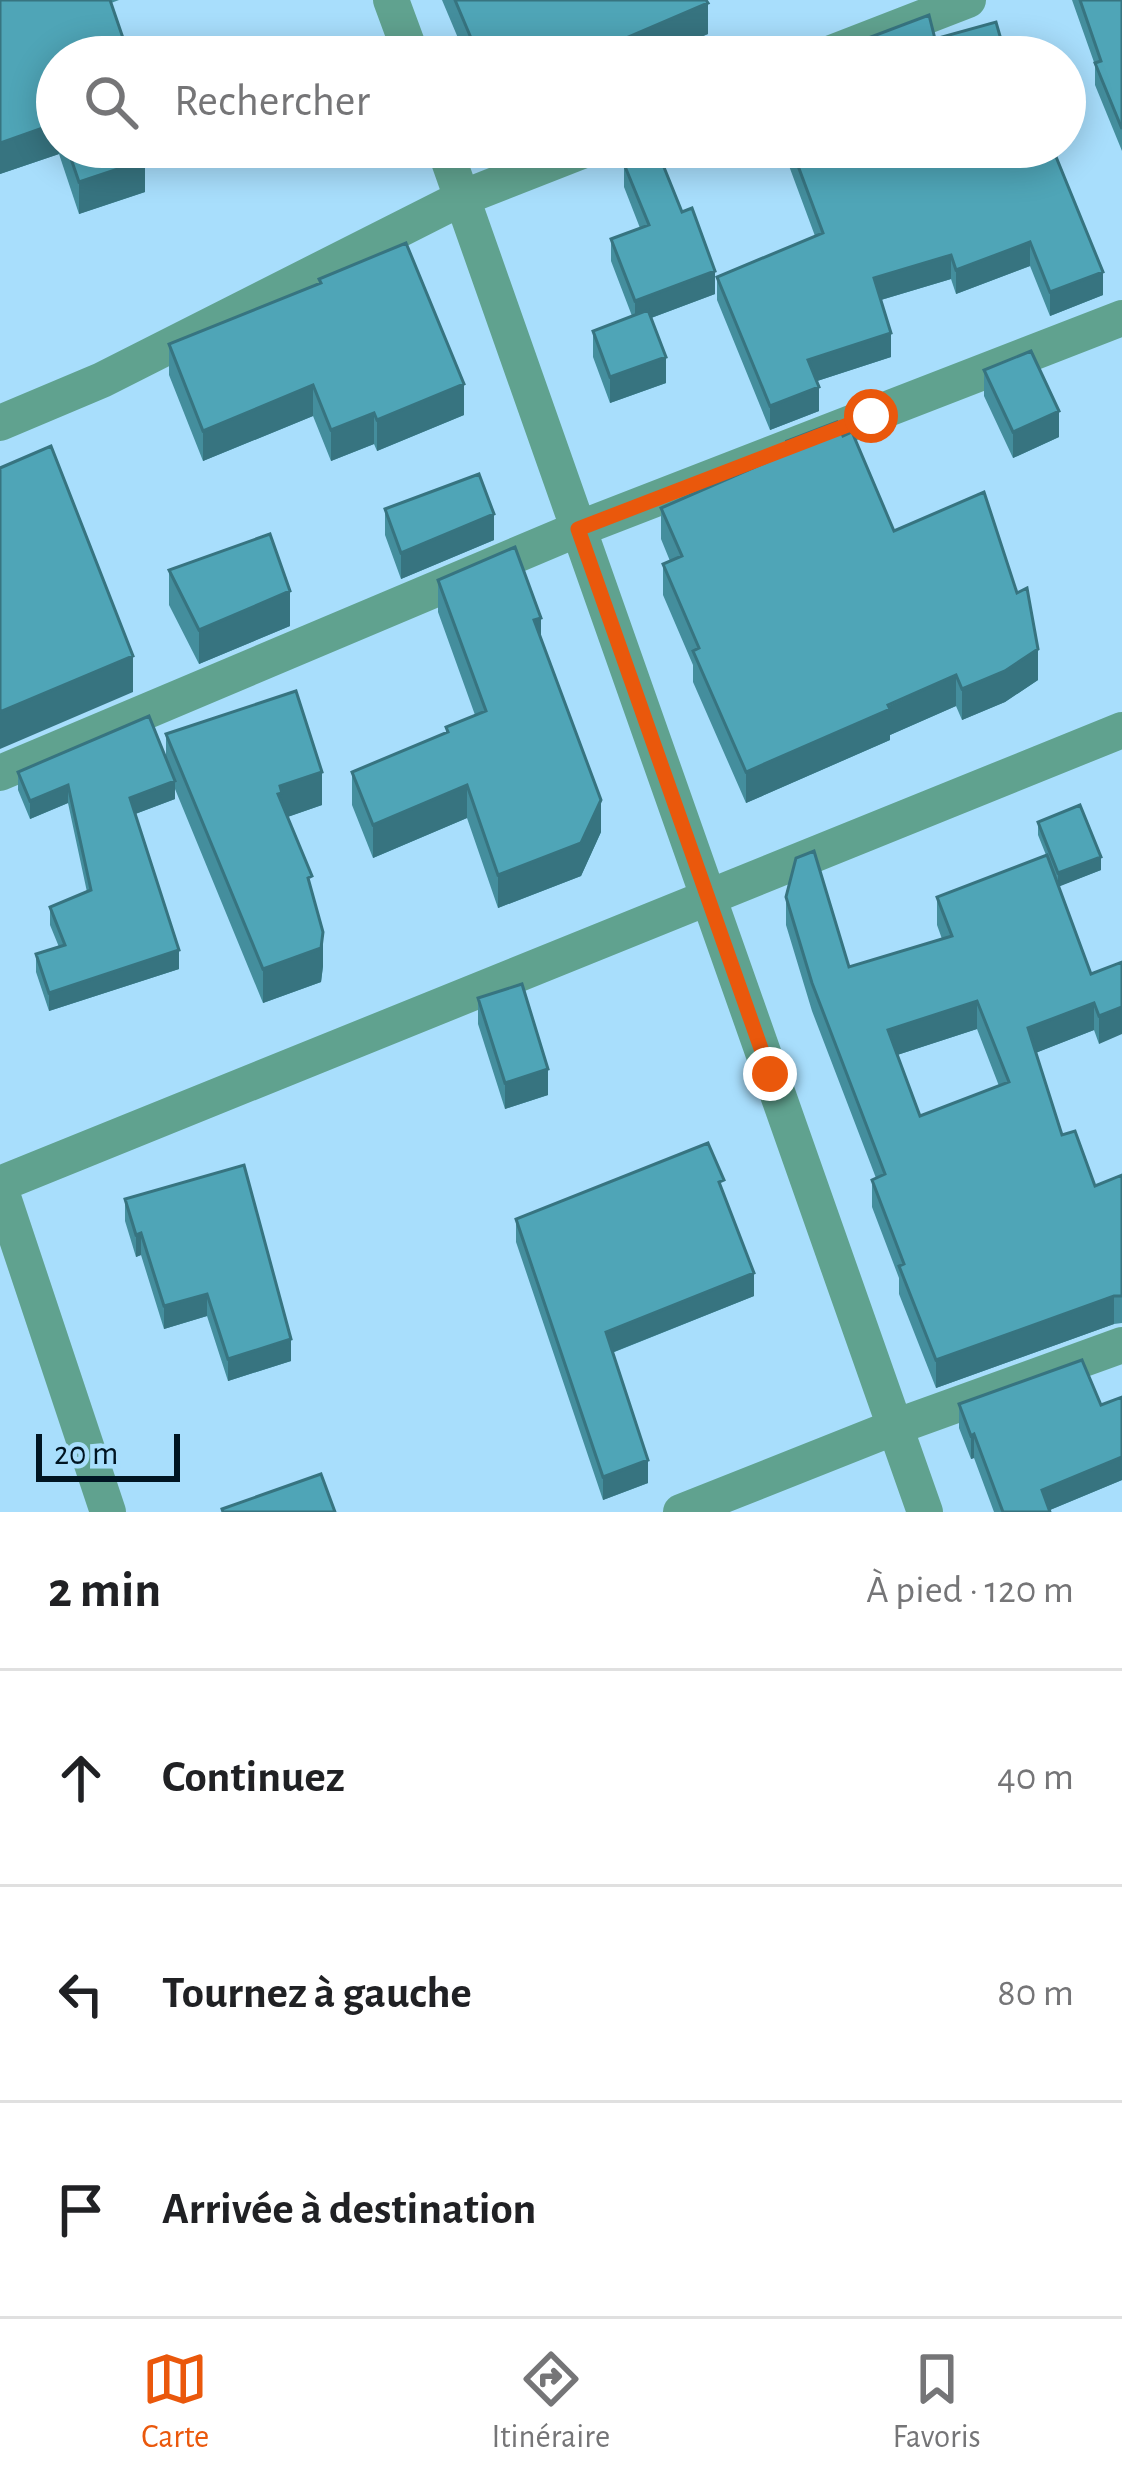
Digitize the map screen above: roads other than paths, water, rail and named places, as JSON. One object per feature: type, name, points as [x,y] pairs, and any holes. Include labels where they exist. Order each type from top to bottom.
[{"type":"street","points":[[391,0],[404,36]]},
{"type":"street","points":[[875,36],[968,0]]},
{"type":"street","points":[[451,168],[925,1512]]},
{"type":"street","points":[[0,423],[102,380],[462,198],[538,168]]},
{"type":"street","points":[[0,773],[578,529],[1122,318]]},
{"type":"street","points":[[108,1512],[0,1186],[1122,730]]},
{"type":"street","points":[[681,1512],[895,1426],[1122,1345]]}]
